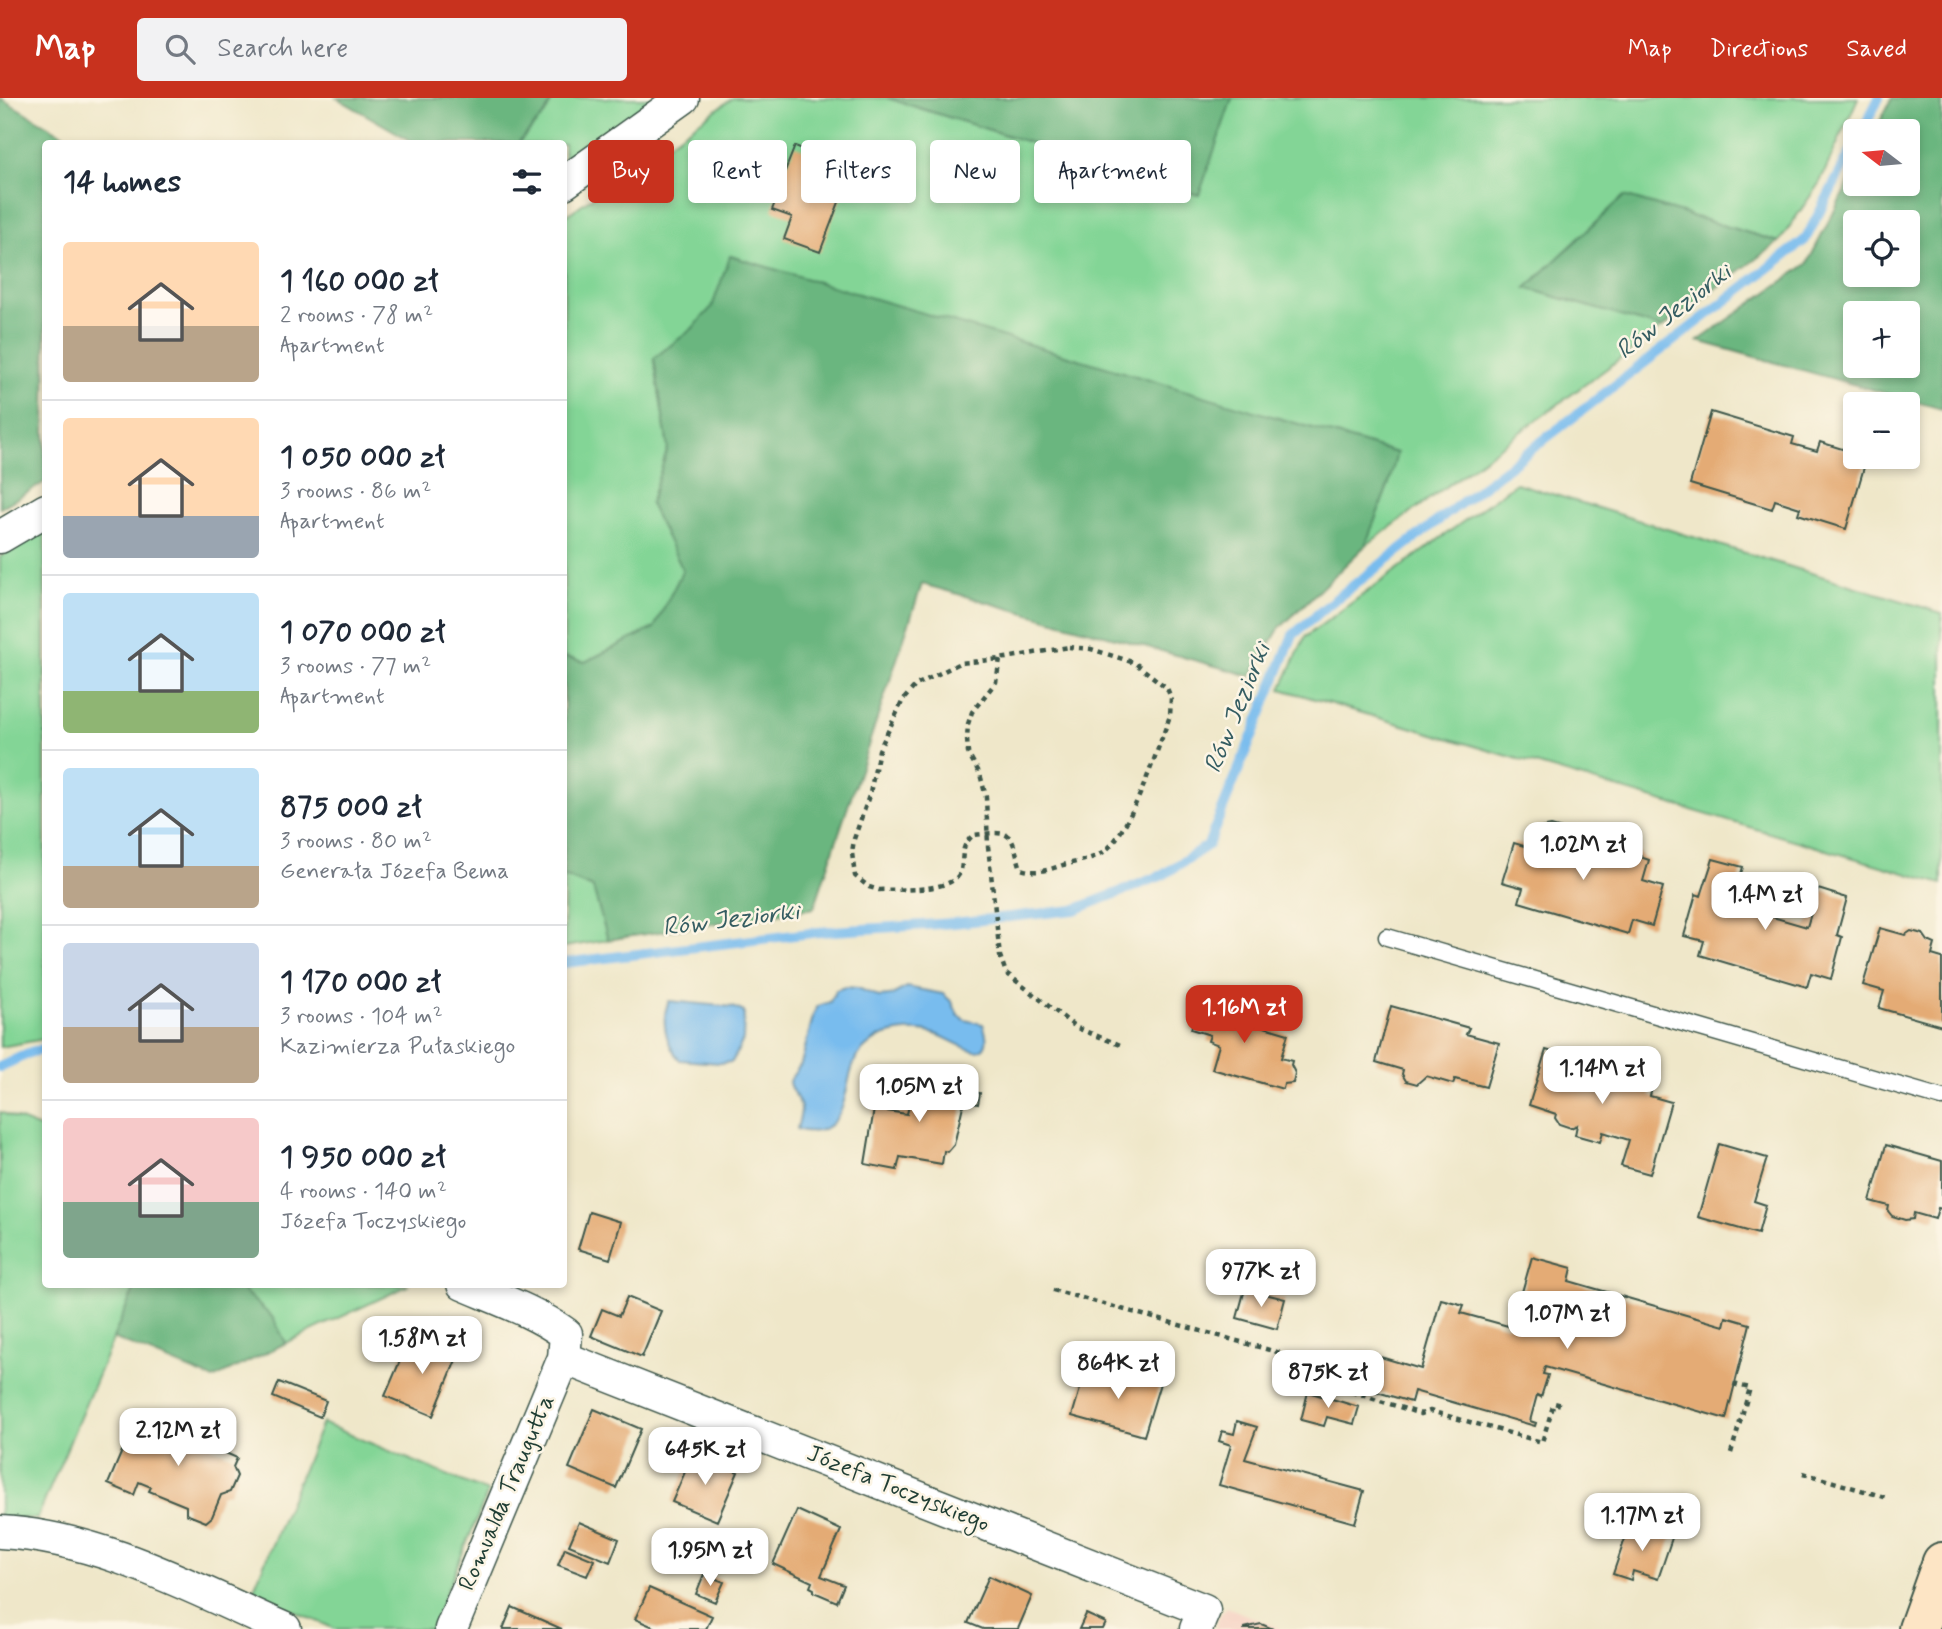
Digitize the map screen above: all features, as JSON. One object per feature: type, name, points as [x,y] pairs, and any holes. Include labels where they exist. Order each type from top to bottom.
[{"type":"main road","points":[[1918,1629],[1942,1562]]},
{"type":"street","points":[[567,181],[683,98]]},
{"type":"street","points":[[0,537],[42,512]]},
{"type":"street","points":[[473,1288],[508,1302],[560,1329],[566,1335],[564,1358]]},
{"type":"street","name":"Józefa Toczyskiego","points":[[564,1358],[1200,1620]]},
{"type":"street","name":"Romualda Traugutta","points":[[451,1629],[564,1358]]},
{"type":"street","points":[[0,1532],[59,1539],[125,1559],[285,1629]]},
{"type":"lane","points":[[1387,937],[1942,1098]]},
{"type":"path","points":[[1069,647],[1091,649],[1135,663],[1167,688],[1171,698],[1170,716],[1128,818],[1114,843],[1100,854],[1030,872],[1021,869],[1012,838],[1007,834],[987,833],[973,835],[963,844],[961,872],[958,878],[944,886],[879,890],[869,887],[855,876],[852,853],[854,839],[870,793],[879,750],[902,700],[916,685],[960,663],[1069,647]]},
{"type":"path","points":[[1000,659],[996,682],[972,712],[968,724],[968,753],[984,785],[1000,956],[1006,973],[1077,1028],[1123,1046]]},
{"type":"path","points":[[1053,1290],[1313,1362],[1334,1384],[1352,1394],[1421,1414],[1430,1411],[1542,1442],[1554,1403],[1562,1405]]},
{"type":"path","points":[[1318,1366],[1327,1361],[1340,1364]]},
{"type":"path","points":[[1731,1453],[1750,1388],[1734,1384]]},
{"type":"path","points":[[1803,1473],[1888,1498]]},
{"type":"shaded area","points":[[1227,1607],[1281,1629],[1215,1629],[1220,1615]]},
{"type":"green space","points":[[0,98],[73,140],[42,140],[42,484],[0,508]]},
{"type":"green space","points":[[337,98],[553,98],[545,114],[521,140],[410,140]]},
{"type":"green space","points":[[553,98],[653,98],[598,140],[588,140],[588,148],[567,164],[567,140],[522,140],[545,114]]},
{"type":"green space","points":[[733,98],[887,98],[1034,144],[1034,203],[1191,203],[1191,193],[1198,195],[1232,98],[1858,98],[1848,119],[1843,119],[1843,131],[1820,182],[1779,242],[1624,196],[1526,288],[1662,328],[1365,546],[1389,483],[731,256],[712,307],[692,329],[654,359],[668,448],[650,504],[684,570],[654,628],[585,662],[567,658],[567,215],[588,200],[588,203],[674,203],[673,140]]},
{"type":"green space","points":[[887,98],[1232,98],[1199,195],[1191,193],[1191,140],[1034,140],[1034,144]]},
{"type":"green space","points":[[1892,98],[1942,98],[1942,409],[1920,403],[1920,392],[1881,392],[1698,341],[1807,264],[1843,194],[1920,196],[1920,119],[1881,119]]},
{"type":"green space","points":[[1624,196],[1779,242],[1662,328],[1526,288]]},
{"type":"green space","points":[[730,256],[1397,453],[1389,483],[1365,546],[1279,629],[1251,676],[922,584],[814,908],[608,940],[593,888],[567,877],[567,658],[585,662],[654,628],[683,570],[650,504],[668,448],[654,358],[692,329],[712,307]]},
{"type":"green space","points":[[1516,483],[1942,613],[1942,884],[1281,689],[1305,637]]},
{"type":"green space","points":[[42,532],[42,1040],[0,1047],[0,557]]},
{"type":"green space","points":[[567,877],[593,888],[608,940],[567,947]]},
{"type":"green space","points":[[0,1112],[42,1129],[42,1288],[135,1288],[37,1519],[0,1517]]},
{"type":"green space","points":[[135,1288],[240,1288],[273,1318],[286,1343],[213,1379],[113,1338]]},
{"type":"green space","points":[[240,1288],[403,1288],[286,1343],[273,1318]]},
{"type":"green space","points":[[322,1423],[488,1492],[431,1629],[335,1629],[252,1593]]},
{"type":"water","points":[[845,987],[858,988],[879,997],[890,996],[907,987],[943,994],[952,1002],[958,1015],[965,1020],[983,1024],[985,1046],[975,1051],[924,1031],[901,1031],[880,1037],[866,1046],[856,1059],[836,1120],[818,1131],[797,1129],[801,1115],[800,1106],[789,1081],[801,1064],[818,1006],[830,1002],[836,990]]},
{"type":"water","points":[[669,1001],[733,1007],[744,1012],[743,1040],[732,1062],[680,1060],[671,1047],[666,1032],[665,1016]]},
{"type":"building","points":[[795,146],[801,148],[801,203],[839,203],[820,252],[784,239],[792,217],[772,210],[775,203],[787,203],[787,166]]},
{"type":"building","points":[[1711,412],[1794,437],[1792,444],[1817,451],[1820,442],[1843,449],[1843,469],[1864,469],[1846,529],[1798,514],[1800,508],[1775,500],[1772,509],[1690,484]]},
{"type":"building","points":[[1551,826],[1566,830],[1573,838],[1570,849],[1610,861],[1613,849],[1624,848],[1639,852],[1643,858],[1649,860],[1643,881],[1663,887],[1652,926],[1632,920],[1628,934],[1519,902],[1523,888],[1502,882],[1514,843],[1534,849],[1540,828]]},
{"type":"building","points":[[1713,859],[1743,867],[1732,905],[1769,916],[1807,927],[1818,889],[1847,898],[1837,935],[1842,937],[1831,979],[1811,973],[1807,987],[1700,955],[1704,941],[1684,936],[1696,894],[1701,896]]},
{"type":"building","points":[[1880,928],[1905,935],[1911,931],[1923,934],[1928,941],[1935,944],[1932,955],[1942,958],[1942,1026],[1879,1008],[1884,991],[1863,985]]},
{"type":"building","points":[[1201,996],[1235,1006],[1231,1017],[1288,1034],[1281,1058],[1292,1061],[1295,1073],[1293,1083],[1284,1084],[1283,1089],[1212,1069],[1219,1045],[1208,1041],[1210,1035],[1191,1029]]},
{"type":"building","points":[[1391,1006],[1469,1028],[1466,1034],[1499,1043],[1486,1087],[1455,1079],[1453,1084],[1426,1076],[1417,1084],[1406,1081],[1403,1070],[1376,1062]]},
{"type":"building","points":[[1546,1050],[1621,1072],[1620,1078],[1652,1088],[1650,1096],[1671,1102],[1650,1174],[1621,1166],[1629,1140],[1603,1132],[1600,1142],[1575,1135],[1577,1125],[1571,1128],[1559,1124],[1555,1118],[1556,1114],[1529,1105]]},
{"type":"building","points":[[906,1075],[967,1086],[965,1091],[980,1093],[978,1104],[964,1101],[954,1145],[948,1152],[944,1151],[942,1164],[900,1157],[897,1170],[865,1164],[874,1109],[907,1114],[912,1092],[903,1091]]},
{"type":"building","points":[[1719,1144],[1767,1158],[1754,1201],[1766,1205],[1758,1234],[1698,1217]]},
{"type":"building","points":[[1886,1145],[1942,1161],[1942,1209],[1938,1208],[1935,1219],[1914,1213],[1913,1219],[1905,1220],[1892,1216],[1888,1211],[1889,1206],[1870,1201]]},
{"type":"building","points":[[589,1212],[621,1222],[610,1259],[578,1249]]},
{"type":"building","points":[[1532,1257],[1572,1268],[1569,1281],[1724,1326],[1726,1317],[1750,1324],[1726,1419],[1545,1367],[1543,1374],[1548,1375],[1541,1397],[1537,1395],[1530,1421],[1536,1423],[1535,1426],[1414,1391],[1411,1402],[1350,1384],[1360,1351],[1421,1369],[1441,1299],[1464,1305],[1461,1313],[1508,1326],[1514,1304],[1518,1306]]},
{"type":"building","points":[[1245,1289],[1285,1299],[1277,1329],[1237,1318]]},
{"type":"building","points":[[627,1297],[661,1311],[642,1357],[591,1336],[602,1309],[619,1316]]},
{"type":"building","points":[[411,1335],[458,1355],[433,1416],[385,1396]]},
{"type":"building","points":[[1128,1370],[1161,1380],[1144,1436],[1072,1416],[1085,1372],[1124,1383]]},
{"type":"building","points":[[279,1382],[326,1401],[320,1417],[273,1397]]},
{"type":"building","points":[[1308,1392],[1359,1407],[1354,1424],[1327,1417],[1324,1426],[1301,1420]]},
{"type":"building","points":[[594,1409],[641,1429],[616,1488],[569,1468]]},
{"type":"building","points":[[184,1421],[218,1435],[212,1447],[237,1458],[233,1467],[237,1476],[230,1492],[221,1495],[212,1517],[206,1522],[186,1514],[186,1506],[149,1491],[151,1487],[139,1482],[134,1495],[108,1484],[125,1444]]},
{"type":"building","points":[[1237,1421],[1257,1427],[1245,1459],[1364,1491],[1355,1523],[1219,1485],[1231,1445],[1219,1441],[1222,1431],[1234,1434]]},
{"type":"building","points":[[693,1453],[738,1472],[717,1521],[672,1502]]},
{"type":"building","points":[[797,1510],[841,1530],[821,1576],[844,1585],[837,1602],[814,1592],[810,1587],[812,1582],[773,1564]]},
{"type":"building","points":[[579,1522],[619,1539],[610,1562],[569,1545]]},
{"type":"building","points":[[1630,1524],[1672,1538],[1658,1579],[1633,1571],[1631,1580],[1613,1574]]},
{"type":"building","points":[[565,1548],[594,1560],[587,1576],[558,1565]]},
{"type":"building","points":[[704,1574],[724,1582],[715,1602],[696,1594]]},
{"type":"building","points":[[989,1576],[1032,1596],[1018,1629],[983,1629],[968,1623]]},
{"type":"building","points":[[649,1588],[712,1616],[706,1629],[658,1629],[635,1619]]},
{"type":"building","points":[[512,1607],[562,1629],[503,1629]]},
{"type":"building","points":[[1086,1614],[1106,1623],[1103,1629],[1079,1629]]},
{"type":"building","points":[[1261,1624],[1273,1629],[1244,1629],[1244,1628]]},
{"type":"waterway","name":"Rów Jeziorki","points":[[1868,119],[1879,98]]},
{"type":"waterway","name":"Rów Jeziorki","points":[[567,963],[819,932],[954,923],[1074,910],[1163,875],[1208,845],[1293,635],[1333,601],[1805,240],[1843,167]]},
{"type":"waterway","name":"Rów Jeziorki","points":[[0,1067],[31,1052],[42,1050]]}]
